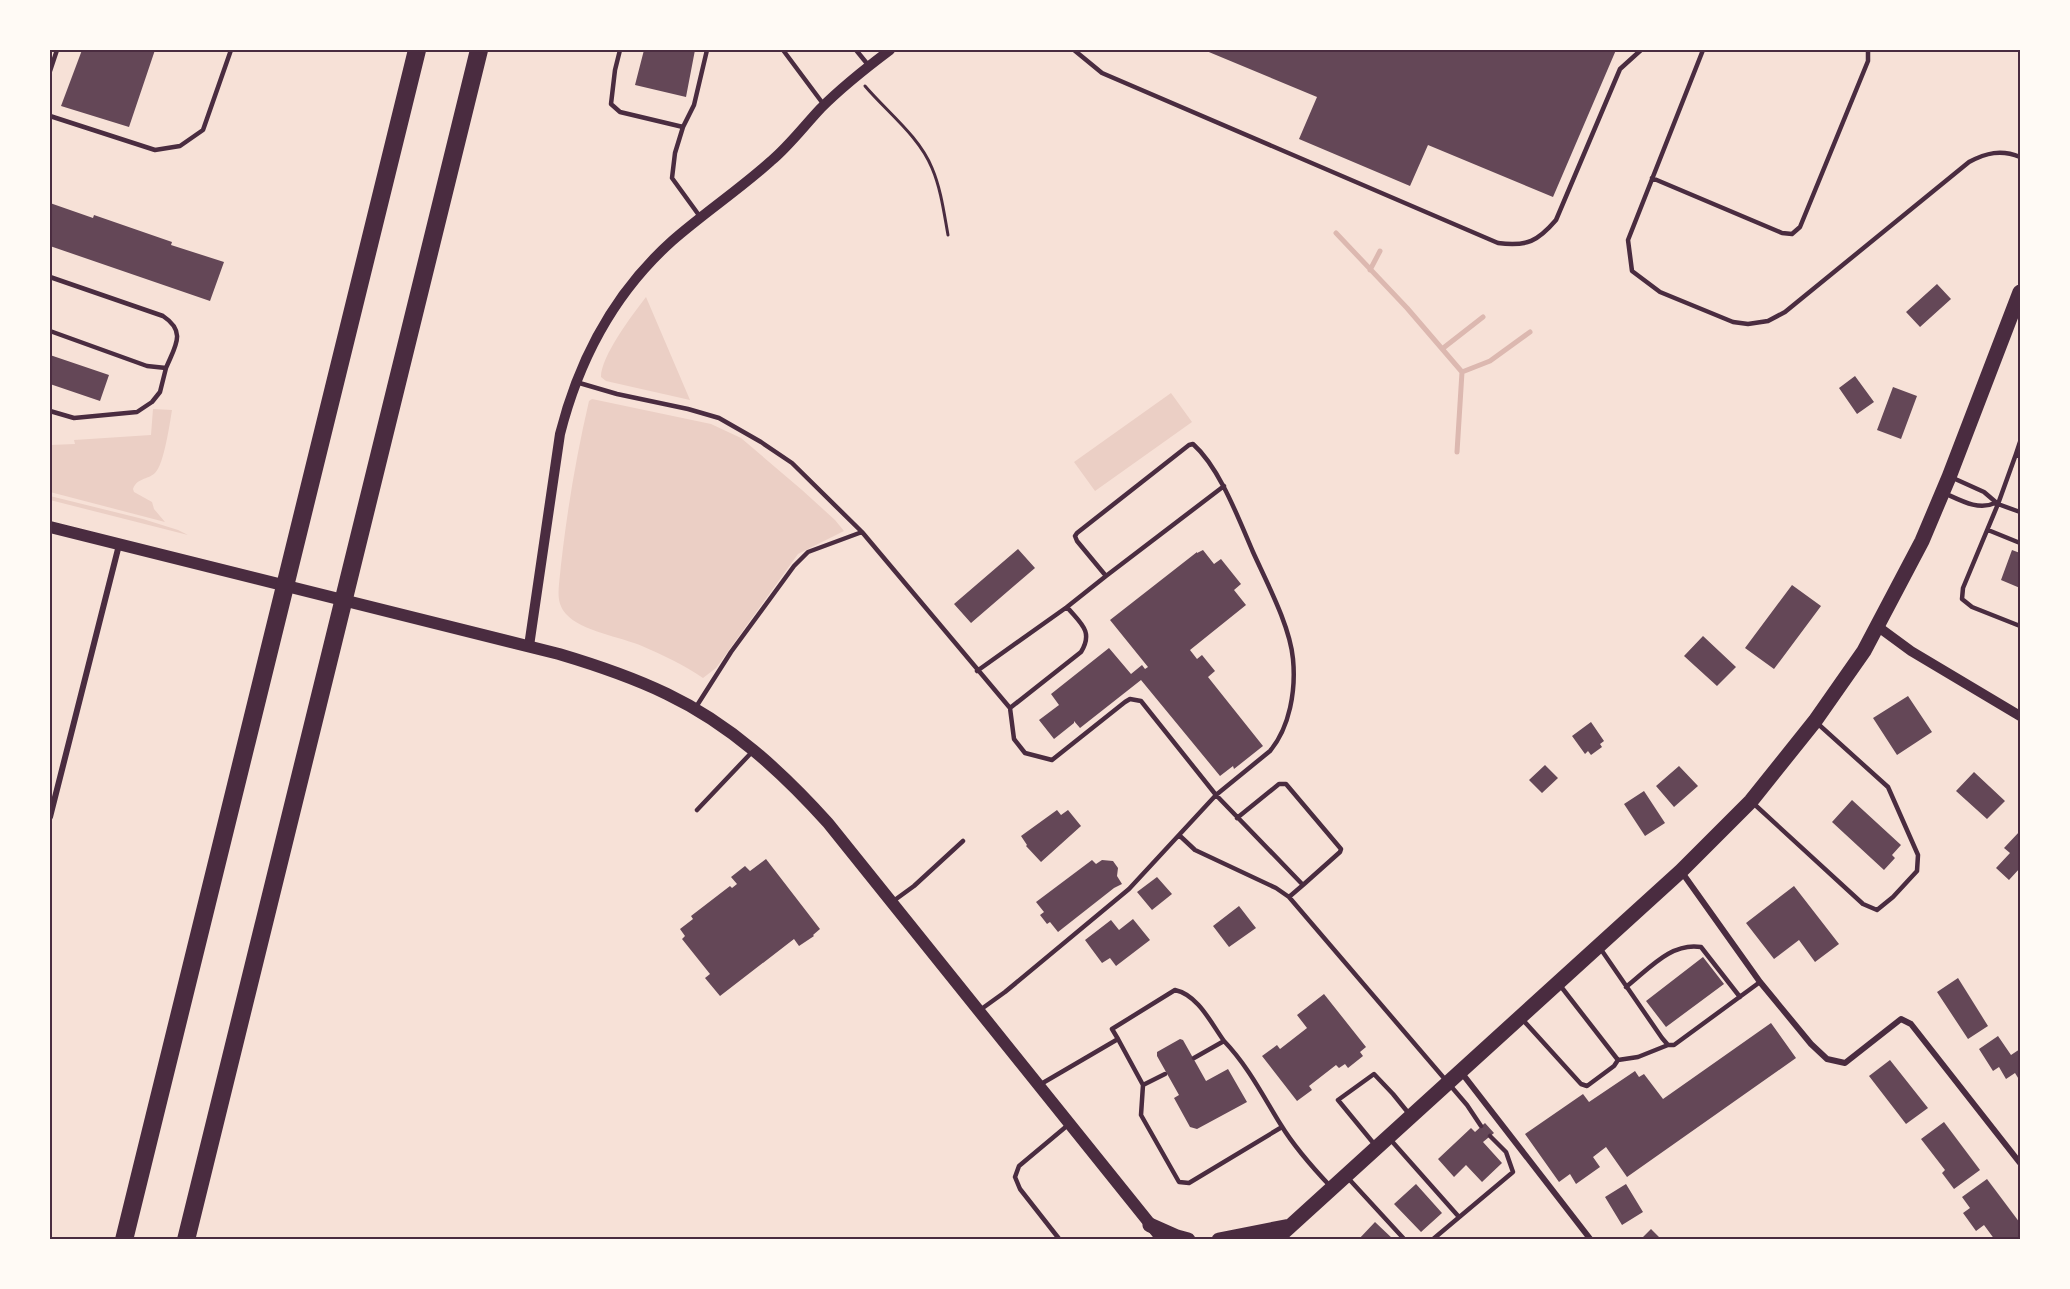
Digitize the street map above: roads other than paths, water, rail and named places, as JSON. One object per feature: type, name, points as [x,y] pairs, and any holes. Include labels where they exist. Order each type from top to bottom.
[{"type":"highway","points":[[124,1239],[417,50]]},
{"type":"highway","points":[[186,1239],[479,50]]},
{"type":"main road","points":[[1275,1239],[1681,871],[1751,801],[1815,721],[1864,651],[1922,541],[2020,292]]},
{"type":"main road","points":[[50,527],[529,646],[598,666],[633,679],[717,722],[754,750],[807,800],[1038,1086],[1151,1232],[1163,1239]]},
{"type":"main road","points":[[1219,1239],[1290,1226]]},
{"type":"main road","points":[[1151,1232],[1188,1239]]},
{"type":"street","points":[[529,646],[560,434],[576,382],[596,336],[651,261],[774,159],[824,105],[890,50]]},
{"type":"street","points":[[50,817],[118,544]]},
{"type":"street","points":[[1877,626],[1911,651],[2020,716]]},
{"type":"street","points":[[1681,871],[1760,982],[1810,1044],[1827,1059],[1845,1064],[1901,1019],[1911,1024],[2020,1163]]},
{"type":"street","points":[[1460,1071],[1591,1239]]},
{"type":"lane","points":[[50,71],[57,50]]},
{"type":"lane","points":[[50,116],[155,150],[180,146],[203,130],[231,50]]},
{"type":"lane","points":[[620,50],[611,104],[621,112],[683,127]]},
{"type":"lane","points":[[701,218],[672,178],[675,153],[683,127],[694,105],[707,50]]},
{"type":"lane","points":[[783,50],[824,105]]},
{"type":"lane","points":[[856,50],[869,66]]},
{"type":"lane","points":[[1074,50],[1102,73],[1498,243],[1514,245],[1530,242],[1544,234],[1556,220],[1620,69],[1641,50]]},
{"type":"lane","points":[[1629,50],[1631,58]]},
{"type":"lane","points":[[1703,50],[1628,240],[1632,272],[1660,292],[1733,322],[1748,324],[1768,321],[1785,312],[1968,162],[1983,154],[1999,152],[2020,158]]},
{"type":"lane","points":[[1652,178],[1782,233],[1792,234],[1800,227],[1868,61],[1869,50]]},
{"type":"lane","points":[[50,277],[163,316],[174,324],[178,336],[160,392],[152,402],[137,412],[74,418],[50,411]]},
{"type":"lane","points":[[50,331],[147,366],[166,368]]},
{"type":"lane","points":[[576,382],[719,418],[792,463],[862,532],[1010,708],[1014,739],[1025,753],[1052,760],[1125,702],[1130,699],[1141,701],[1216,795],[1303,885]]},
{"type":"lane","points":[[2020,442],[2018,455],[1996,503],[1988,530],[1963,588],[1962,599],[1972,606],[2020,626]]},
{"type":"lane","points":[[978,1011],[1005,992],[1130,889],[1216,795],[1270,751],[1277,743],[1286,720],[1293,685],[1293,658],[1275,599],[1224,486],[1193,444],[1075,536],[1106,576]]},
{"type":"lane","points":[[1949,477],[1983,492],[1996,503],[2020,512]]},
{"type":"lane","points":[[977,671],[1067,607],[1224,486]]},
{"type":"lane","points":[[1942,492],[1979,506],[1996,503]]},
{"type":"lane","points":[[1988,530],[2020,543]]},
{"type":"lane","points":[[694,709],[731,652],[794,566],[808,552],[862,532]]},
{"type":"lane","points":[[1010,708],[1081,652],[1087,642],[1086,630],[1067,607]]},
{"type":"lane","points":[[1751,801],[1863,904],[1877,910],[1893,897],[1917,871],[1918,855],[1888,787],[1815,721]]},
{"type":"lane","points":[[697,810],[754,750]]},
{"type":"lane","points":[[1237,818],[1279,784],[1286,784],[1341,849],[1289,897]]},
{"type":"lane","points":[[1179,835],[1195,850],[1276,888],[1289,897],[1447,1082],[1481,1126]]},
{"type":"lane","points":[[891,903],[914,886],[963,841]]},
{"type":"lane","points":[[1626,987],[1672,950],[1690,945],[1701,947],[1740,997]]},
{"type":"lane","points":[[1599,946],[1668,1045]]},
{"type":"lane","points":[[1558,982],[1618,1060]]},
{"type":"lane","points":[[1520,1017],[1581,1084],[1587,1086],[1614,1066],[1618,1060],[1638,1057],[1668,1045],[1674,1045],[1760,982]]},
{"type":"lane","points":[[1282,1127],[1189,1183],[1179,1182],[1141,1115],[1143,1085],[1112,1029],[1175,990],[1184,992],[1197,1003],[1224,1041],[1241,1059],[1282,1127],[1331,1187]]},
{"type":"lane","points":[[1038,1086],[1118,1039]]},
{"type":"lane","points":[[1194,1058],[1224,1041]]},
{"type":"lane","points":[[1143,1085],[1165,1074]]},
{"type":"lane","points":[[1377,1148],[1338,1100],[1374,1074],[1410,1116]]},
{"type":"lane","points":[[1060,1239],[1020,1189],[1015,1177],[1019,1166],[1068,1125]]},
{"type":"lane","points":[[1432,1239],[1513,1172],[1506,1152],[1490,1136]]},
{"type":"lane","points":[[1389,1137],[1459,1217]]},
{"type":"lane","points":[[1345,1175],[1405,1239]]},
{"type":"waterway","points":[[1336,233],[1407,308],[1462,372],[1457,452]]},
{"type":"waterway","points":[[1370,270],[1380,251]]},
{"type":"waterway","points":[[1442,349],[1483,317]]},
{"type":"waterway","points":[[1462,372],[1490,361],[1530,332]]}]
